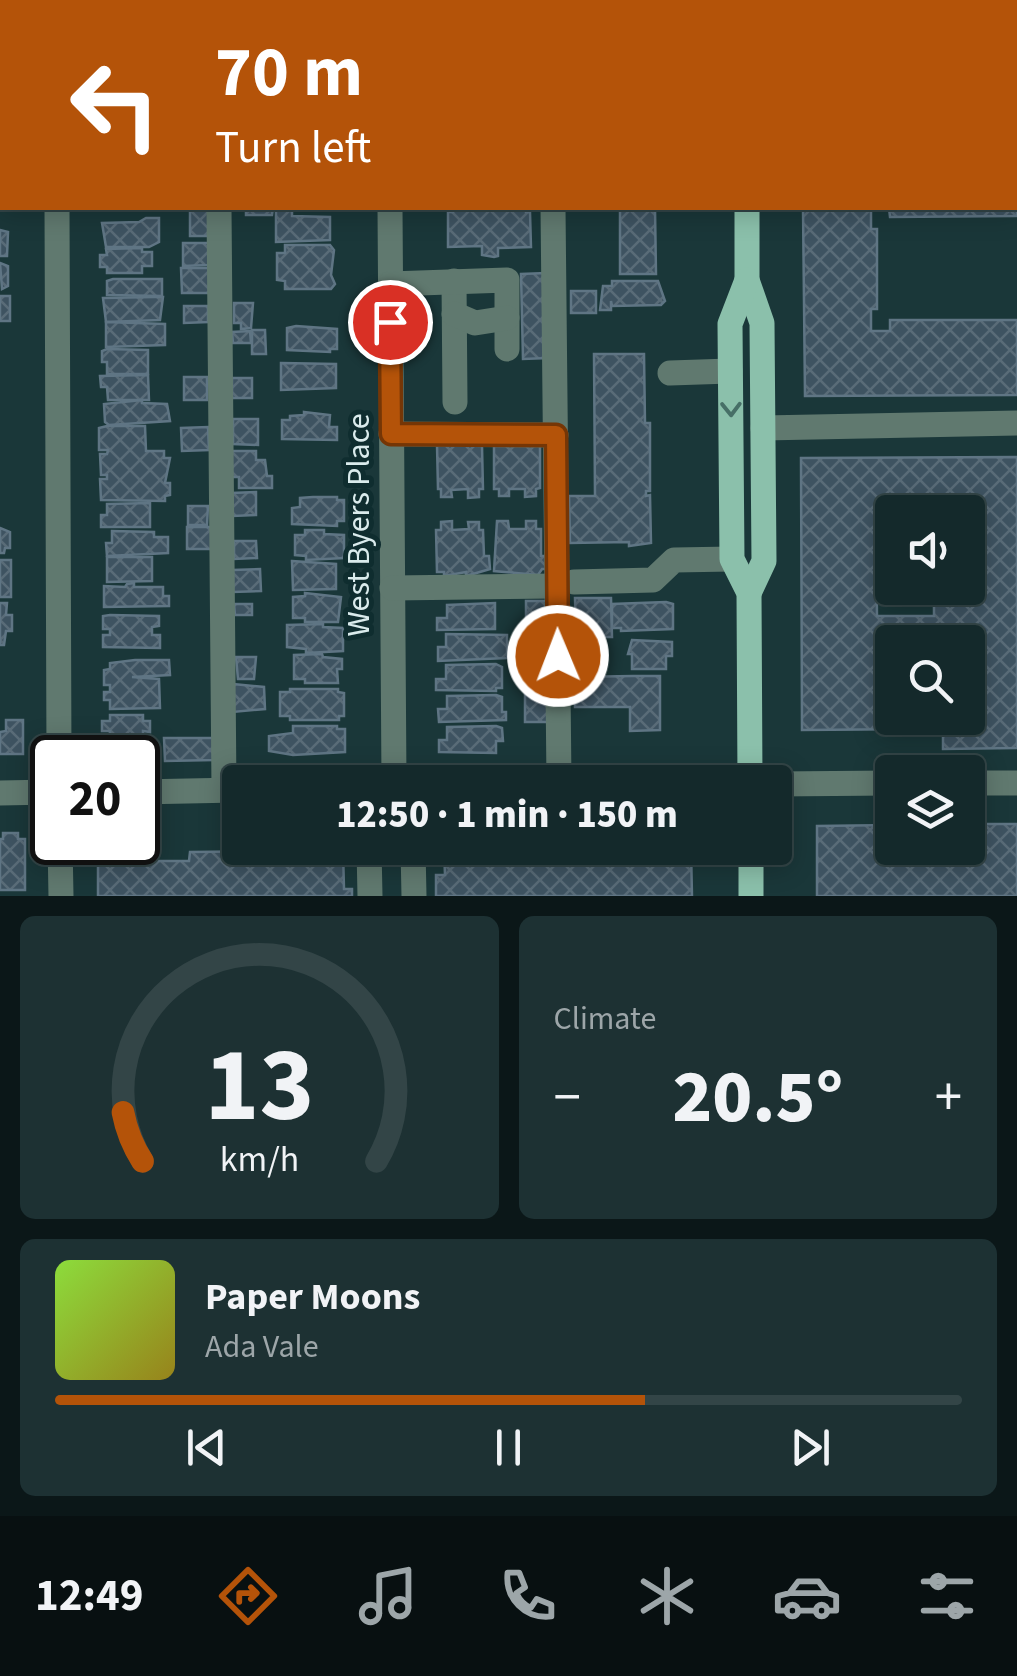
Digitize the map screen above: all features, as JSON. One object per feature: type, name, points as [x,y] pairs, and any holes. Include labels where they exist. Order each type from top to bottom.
[{"type":"main road","points":[[748,210],[746,280],[730,324],[730,371],[732,558],[749,593]]},
{"type":"main road","points":[[746,280],[762,323],[764,561],[749,593],[750,765]]},
{"type":"main road","points":[[751,865],[751,896]]},
{"type":"street","points":[[58,210],[59,735]]},
{"type":"street","points":[[219,210],[231,765]]},
{"type":"street","name":"West Byers Place","points":[[390,210],[394,765]]},
{"type":"street","points":[[553,210],[556,435],[565,584],[560,765]]},
{"type":"street","points":[[390,284],[506,280],[507,349]]},
{"type":"street","points":[[454,282],[455,402]]},
{"type":"street","points":[[454,314],[476,323],[507,318]]},
{"type":"street","points":[[670,374],[730,371]]},
{"type":"street","points":[[762,428],[1017,424]]},
{"type":"street","points":[[391,434],[556,435]]},
{"type":"street","points":[[392,588],[653,580],[674,560],[732,558]]},
{"type":"street","points":[[792,784],[875,783]]},
{"type":"street","points":[[985,783],[1017,783]]},
{"type":"street","points":[[160,792],[222,790]]},
{"type":"street","points":[[0,793],[30,792]]},
{"type":"street","points":[[60,865],[60,896]]},
{"type":"street","points":[[369,865],[370,896]]},
{"type":"street","points":[[413,865],[414,896]]},
{"type":"building","points":[[190,210],[209,210],[209,236],[190,236]]},
{"type":"building","points":[[246,210],[273,210],[272,215],[246,215]]},
{"type":"building","points":[[276,210],[292,210],[292,216],[330,217],[330,240],[276,242]]},
{"type":"building","points":[[526,210],[530,212],[531,247],[498,248],[498,256],[494,257],[482,255],[482,246],[448,247],[448,212]]},
{"type":"building","points":[[620,210],[655,210],[656,274],[620,274]]},
{"type":"building","points":[[803,210],[871,210],[871,229],[877,229],[877,309],[871,309],[871,331],[890,331],[890,320],[1017,320],[1017,395],[805,396]]},
{"type":"building","points":[[889,210],[1017,210],[1017,216],[890,217]]},
{"type":"building","points":[[159,218],[159,242],[149,247],[106,247],[102,223],[139,222]]},
{"type":"building","points":[[0,230],[8,232],[7,256],[0,256]]},
{"type":"building","points":[[183,243],[209,243],[209,265],[183,266]]},
{"type":"building","points":[[285,245],[330,245],[334,250],[331,275],[335,284],[331,289],[285,289],[285,281],[277,280],[277,253],[285,253]]},
{"type":"building","points":[[142,248],[142,252],[152,252],[152,266],[142,266],[142,273],[107,273],[107,267],[100,267],[100,255],[107,255],[106,249]]},
{"type":"building","points":[[0,263],[8,266],[8,286],[2,289]]},
{"type":"building","points":[[181,268],[209,268],[209,293],[182,293]]},
{"type":"building","points":[[546,273],[548,358],[523,359],[521,274]]},
{"type":"building","points":[[162,279],[162,296],[107,295],[107,281]]},
{"type":"building","points":[[612,281],[658,281],[665,301],[661,305],[612,306],[611,301],[611,310],[600,310],[603,286],[612,286]]},
{"type":"building","points":[[571,291],[596,291],[596,313],[571,313]]},
{"type":"building","points":[[0,296],[10,296],[10,321],[0,321]]},
{"type":"building","points":[[163,297],[160,320],[106,322],[103,298]]},
{"type":"building","points":[[234,303],[253,303],[251,328],[241,329],[241,323],[234,323]]},
{"type":"building","points":[[184,306],[208,306],[208,322],[184,323]]},
{"type":"building","points":[[106,322],[165,324],[165,345],[106,347]]},
{"type":"building","points":[[287,328],[337,329],[337,349],[287,350]]},
{"type":"building","points":[[252,330],[265,330],[266,354],[252,354]]},
{"type":"building","points":[[250,331],[251,343],[233,343],[232,332]]},
{"type":"building","points":[[148,350],[148,374],[107,374],[102,351]]},
{"type":"building","points":[[594,354],[644,354],[645,423],[650,423],[650,491],[646,491],[646,496],[650,495],[651,543],[570,543],[569,496],[595,496]]},
{"type":"building","points":[[281,363],[336,364],[336,388],[281,390]]},
{"type":"building","points":[[148,375],[149,400],[108,400],[107,387],[101,387],[100,376]]},
{"type":"building","points":[[184,377],[207,377],[207,400],[184,400]]},
{"type":"building","points":[[232,378],[252,378],[252,398],[232,398]]},
{"type":"building","points":[[142,400],[167,404],[170,421],[109,425],[105,422],[104,404]]},
{"type":"building","points":[[304,412],[330,415],[329,427],[337,427],[337,440],[282,439],[282,420]]},
{"type":"building","points":[[233,419],[258,419],[258,445],[233,444]]},
{"type":"building","points":[[145,426],[146,451],[164,451],[164,458],[170,458],[165,483],[170,483],[170,495],[165,496],[165,501],[101,500],[100,479],[107,479],[107,475],[101,475],[100,454],[107,454],[108,450],[99,450],[99,428]]},
{"type":"building","points":[[208,427],[209,450],[182,451],[181,428]]},
{"type":"building","points":[[437,445],[482,446],[483,489],[479,489],[479,497],[468,498],[468,489],[451,490],[452,497],[441,497]]},
{"type":"building","points":[[494,446],[540,446],[540,488],[536,489],[536,496],[525,497],[525,489],[509,489],[509,496],[499,496],[499,489],[494,489]]},
{"type":"building","points":[[229,451],[256,451],[256,460],[265,460],[267,476],[272,476],[272,488],[239,488],[239,477],[228,477]]},
{"type":"building","points":[[1017,457],[1017,748],[943,749],[943,735],[985,735],[985,625],[875,625],[875,729],[802,730],[801,458]]},
{"type":"building","points":[[256,492],[256,515],[233,516],[232,493]]},
{"type":"building","points":[[300,498],[344,500],[344,521],[337,521],[337,526],[292,524],[292,508],[300,507]]},
{"type":"building","points":[[150,503],[150,527],[101,527],[101,515],[107,515],[107,504]]},
{"type":"building","points":[[188,506],[208,506],[207,525],[188,525]]},
{"type":"building","points":[[452,521],[452,530],[469,529],[468,522],[479,522],[490,569],[466,576],[466,572],[444,576],[444,572],[437,572],[436,530],[441,530],[441,522]]},
{"type":"building","points":[[497,521],[508,521],[509,529],[526,529],[526,521],[536,521],[536,529],[541,529],[541,556],[552,556],[552,569],[542,569],[538,575],[494,571]]},
{"type":"building","points":[[187,527],[212,527],[212,549],[187,549]]},
{"type":"building","points":[[0,528],[10,532],[10,548],[5,548],[4,553],[0,553]]},
{"type":"building","points":[[305,530],[344,535],[344,558],[306,560],[306,556],[295,555],[295,535],[305,535]]},
{"type":"building","points":[[112,531],[154,532],[154,537],[168,537],[168,553],[107,556],[106,543],[112,543]]},
{"type":"building","points":[[234,541],[256,541],[257,558],[234,559]]},
{"type":"building","points":[[107,557],[152,557],[152,581],[107,582]]},
{"type":"building","points":[[0,560],[11,560],[11,597],[0,597]]},
{"type":"building","points":[[292,561],[336,564],[336,589],[293,590]]},
{"type":"building","points":[[260,569],[261,591],[233,592],[233,570]]},
{"type":"building","points":[[134,583],[134,587],[163,587],[163,596],[169,596],[169,606],[104,607],[104,586],[125,587]]},
{"type":"building","points":[[305,593],[341,597],[338,622],[293,618],[293,597]]},
{"type":"building","points":[[575,598],[611,598],[612,637],[576,637]]},
{"type":"building","points":[[526,601],[547,601],[547,629],[526,629]]},
{"type":"building","points":[[0,603],[7,603],[6,615],[12,615],[12,631],[6,631],[4,645],[0,645]]},
{"type":"building","points":[[495,603],[495,629],[437,630],[437,618],[447,618],[447,605]]},
{"type":"building","points":[[234,604],[252,604],[252,615],[235,615]]},
{"type":"building","points":[[612,604],[673,604],[673,629],[612,628]]},
{"type":"building","points":[[103,616],[159,616],[159,626],[152,627],[152,635],[160,635],[160,648],[103,647],[103,635],[110,635],[110,629],[103,629]]},
{"type":"building","points":[[287,625],[343,628],[343,651],[306,653],[306,649],[287,647]]},
{"type":"building","points":[[527,630],[548,630],[548,660],[527,660]]},
{"type":"building","points":[[446,634],[507,635],[507,658],[438,661],[438,647],[446,647]]},
{"type":"building","points":[[632,640],[672,642],[672,656],[666,656],[666,669],[632,669],[632,654],[628,654]]},
{"type":"building","points":[[322,654],[342,659],[342,669],[337,669],[338,683],[294,679],[294,655]]},
{"type":"building","points":[[236,657],[256,657],[254,679],[238,679]]},
{"type":"building","points":[[169,660],[170,675],[132,677],[159,679],[160,708],[110,709],[110,700],[104,700],[110,685],[104,685],[104,670],[110,669],[110,663]]},
{"type":"building","points":[[524,662],[549,662],[549,680],[524,680]]},
{"type":"building","points":[[446,665],[502,667],[502,688],[496,691],[436,690],[436,679],[446,679]]},
{"type":"building","points":[[660,676],[660,730],[630,731],[630,707],[575,707],[574,677]]},
{"type":"building","points":[[233,684],[264,687],[265,709],[233,712]]},
{"type":"building","points":[[338,689],[344,693],[344,716],[339,716],[339,720],[290,720],[290,716],[280,716],[280,692]]},
{"type":"building","points":[[525,691],[548,691],[548,722],[525,722]]},
{"type":"building","points":[[447,696],[502,697],[506,720],[439,722],[438,709],[447,709]]},
{"type":"building","points":[[110,715],[143,715],[143,721],[150,721],[150,732],[110,735],[110,731],[102,731],[102,721],[110,721]]},
{"type":"building","points":[[6,720],[23,720],[23,754],[0,754],[0,732],[6,731]]},
{"type":"building","points":[[293,726],[345,729],[345,752],[293,755],[269,751],[269,736],[293,733]]},
{"type":"building","points":[[447,727],[502,728],[503,741],[496,741],[496,753],[439,752],[439,740],[447,740]]},
{"type":"building","points":[[164,738],[214,738],[214,760],[165,761]]},
{"type":"building","points":[[985,824],[1017,824],[1017,896],[817,896],[817,826],[875,825],[875,865],[985,865]]},
{"type":"building","points":[[3,833],[18,833],[18,839],[25,839],[25,890],[0,890]]},
{"type":"building","points":[[190,852],[222,852],[222,865],[343,865],[344,889],[352,889],[352,896],[98,896],[98,865],[189,861]]},
{"type":"building","points":[[445,865],[691,865],[692,896],[436,896],[436,875],[445,875]]},
{"type":"route","points":[[390,322],[391,434],[556,435],[558,656]]}]
